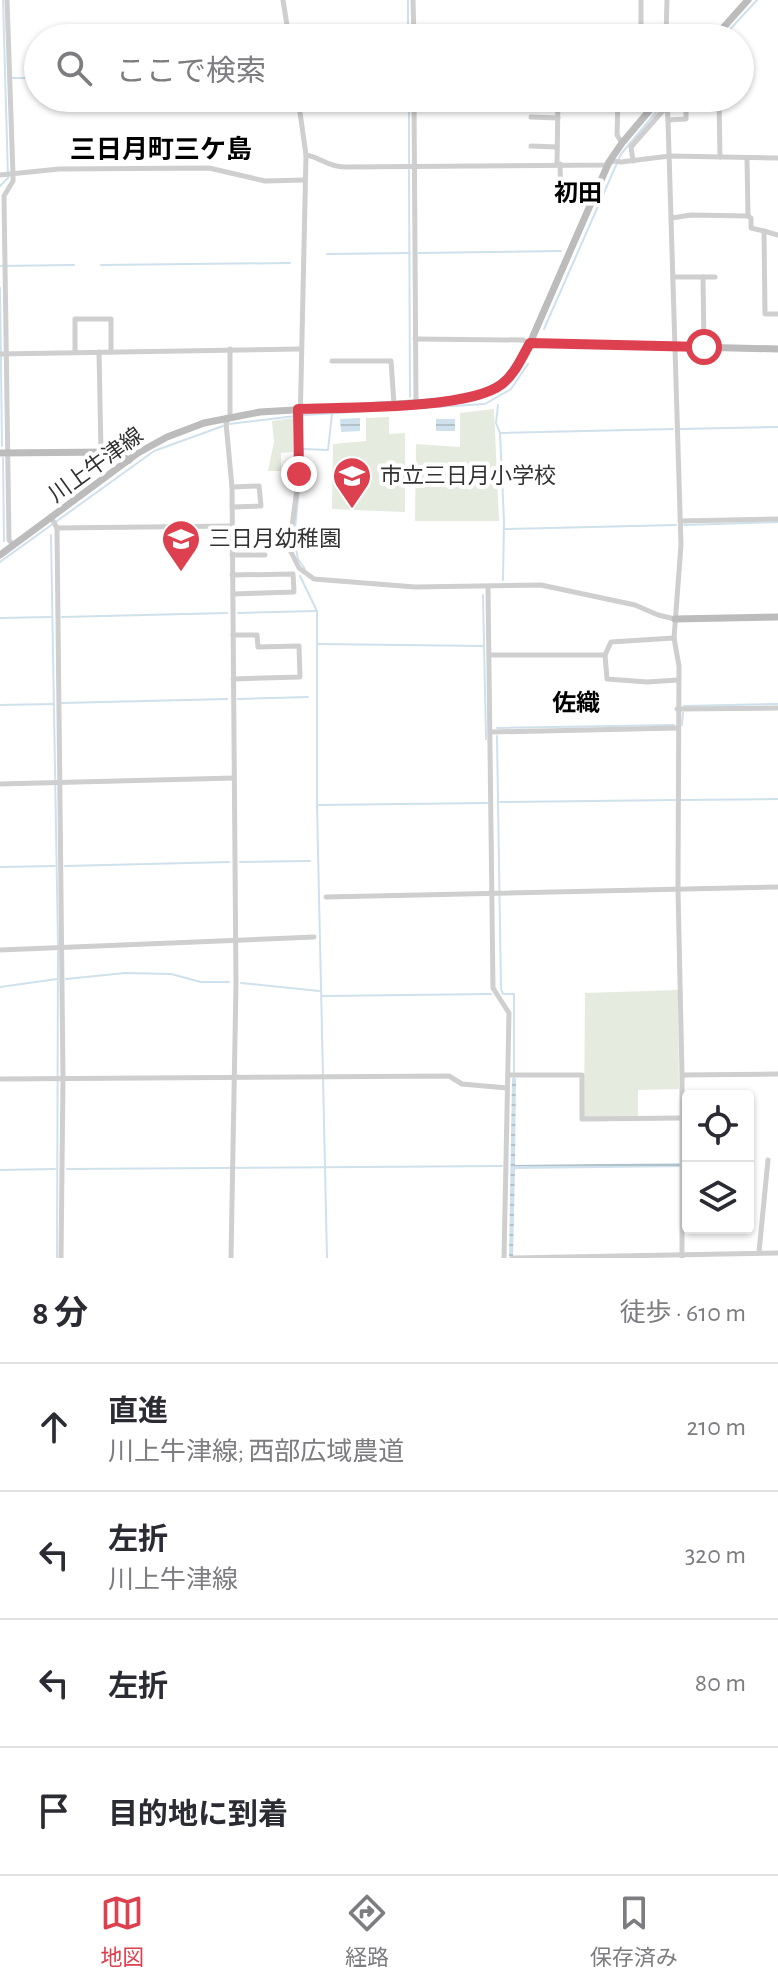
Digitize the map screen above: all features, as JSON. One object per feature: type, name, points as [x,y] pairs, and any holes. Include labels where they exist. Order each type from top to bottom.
[{"type":"main road","points":[[727,24],[748,0]]},
{"type":"main road","name":"川上牛津線","points":[[0,555],[129,460],[167,437],[228,423],[298,414],[463,400],[493,390],[510,376],[530,343],[622,143],[648,112]]},
{"type":"main road","points":[[530,343],[778,349]]},
{"type":"main road","points":[[4,453],[111,452],[129,460]]},
{"type":"main road","points":[[675,619],[778,617]]},
{"type":"street","points":[[7,0],[13,181],[4,196],[4,453],[9,540],[13,546]]},
{"type":"street","points":[[283,0],[287,24]]},
{"type":"street","points":[[413,0],[414,24]]},
{"type":"street","points":[[641,0],[641,24]]},
{"type":"street","points":[[666,24],[667,0]]},
{"type":"street","points":[[300,112],[306,155],[299,349],[299,474],[290,541],[291,552],[299,568],[314,579],[415,587],[541,585],[635,605],[662,617],[675,619]]},
{"type":"street","points":[[413,112],[410,165],[416,403]]},
{"type":"street","points":[[558,112],[561,204]]},
{"type":"street","points":[[618,112],[617,135],[622,143]]},
{"type":"street","points":[[633,161],[631,147],[661,112]]},
{"type":"street","points":[[667,112],[680,521],[674,638],[679,666],[678,889],[682,1090]]},
{"type":"street","points":[[668,120],[686,119],[686,112]]},
{"type":"street","points":[[719,112],[720,157]]},
{"type":"street","points":[[531,117],[558,118]]},
{"type":"street","points":[[531,146],[557,147]]},
{"type":"street","points":[[306,155],[332,167],[605,165],[670,156],[778,158]]},
{"type":"street","points":[[747,158],[751,228],[778,235]]},
{"type":"street","points":[[2,175],[59,169],[209,168],[265,181],[305,180]]},
{"type":"street","points":[[672,218],[691,215],[748,216]]},
{"type":"street","points":[[764,231],[765,314],[778,314]]},
{"type":"street","points":[[673,277],[715,277]]},
{"type":"street","points":[[703,277],[704,347]]},
{"type":"street","points":[[75,352],[75,319],[111,319],[111,352]]},
{"type":"street","points":[[415,339],[523,340],[530,343]]},
{"type":"street","points":[[230,349],[228,423],[232,487],[235,939],[231,1258]]},
{"type":"street","points":[[3,354],[299,349]]},
{"type":"street","points":[[99,352],[101,452]]},
{"type":"street","points":[[332,361],[391,361],[394,404]]},
{"type":"street","points":[[232,487],[259,486],[261,506],[232,507]]},
{"type":"street","points":[[52,519],[57,528],[55,782],[63,1078],[61,1258]]},
{"type":"street","points":[[680,521],[778,519]]},
{"type":"street","points":[[57,528],[231,526]]},
{"type":"street","points":[[232,535],[290,541]]},
{"type":"street","points":[[232,555],[265,555]]},
{"type":"street","points":[[232,575],[293,574],[294,592],[233,594]]},
{"type":"street","points":[[488,587],[493,988],[509,1013],[504,1258]]},
{"type":"street","points":[[233,635],[257,635],[258,647],[299,646],[300,677],[233,679]]},
{"type":"street","points":[[674,638],[611,642],[605,655],[607,679],[647,682],[679,680]]},
{"type":"street","points":[[490,655],[605,655]]},
{"type":"street","points":[[677,709],[778,708]]},
{"type":"street","points":[[491,732],[678,728]]},
{"type":"street","points":[[0,784],[234,778]]},
{"type":"street","points":[[326,897],[778,887]]},
{"type":"street","points":[[0,950],[314,937]]},
{"type":"street","points":[[682,1075],[778,1074]]},
{"type":"street","points":[[0,1079],[234,1075],[449,1076],[462,1084],[507,1088]]},
{"type":"street","points":[[508,1075],[582,1075],[582,1119],[682,1118]]},
{"type":"street","points":[[682,1162],[682,1256]]},
{"type":"street","points":[[754,1254],[768,1164]]},
{"type":"street","points":[[515,1258],[778,1253]]},
{"type":"shaded area","points":[[494,409],[499,521],[415,521],[416,444],[460,447],[460,413]]},
{"type":"shaded area","points":[[389,417],[389,434],[405,433],[405,512],[332,509],[333,444],[366,441],[366,418]]},
{"type":"shaded area","points":[[293,418],[293,452],[281,453],[281,471],[268,471],[274,442],[272,421]]},
{"type":"shaded area","points":[[678,990],[679,1089],[638,1090],[638,1117],[584,1117],[585,993]]},
{"type":"water","points":[[360,418],[360,431],[341,432],[340,419]]},
{"type":"water","points":[[436,419],[455,419],[455,431],[436,431]]},
{"type":"water","points":[[512,1078],[516,1078],[515,1165],[682,1163],[682,1167],[515,1169],[513,1258],[509,1258]]},
{"type":"waterway","points":[[0,186],[8,178],[3,0]]},
{"type":"waterway","points":[[408,0],[408,24]]},
{"type":"waterway","points":[[735,24],[757,0]]},
{"type":"waterway","points":[[11,78],[24,78]]},
{"type":"waterway","points":[[409,112],[409,163]]},
{"type":"waterway","points":[[544,329],[621,154],[656,112]]},
{"type":"waterway","points":[[409,170],[410,397]]},
{"type":"waterway","points":[[418,253],[561,251]]},
{"type":"waterway","points":[[327,254],[410,253]]},
{"type":"waterway","points":[[101,265],[290,263]]},
{"type":"waterway","points":[[0,266],[74,265]]},
{"type":"waterway","points":[[0,288],[2,446]]},
{"type":"waterway","points":[[229,424],[304,415],[485,404],[511,389],[528,364]]},
{"type":"waterway","points":[[498,405],[496,423],[500,433],[504,522],[503,580]]},
{"type":"waterway","points":[[305,569],[298,559],[294,539],[303,449],[328,450],[332,414]]},
{"type":"waterway","points":[[0,562],[154,451],[223,426]]},
{"type":"waterway","points":[[680,429],[778,427]]},
{"type":"waterway","points":[[500,433],[673,429]]},
{"type":"waterway","points":[[3,458],[4,541]]},
{"type":"waterway","points":[[684,525],[778,522]]},
{"type":"waterway","points":[[505,529],[676,525]]},
{"type":"waterway","points":[[51,535],[58,945]]},
{"type":"waterway","points":[[300,576],[317,611],[317,805],[327,1258]]},
{"type":"waterway","points":[[483,595],[486,739]]},
{"type":"waterway","points":[[238,613],[316,611]]},
{"type":"waterway","points":[[62,617],[227,613]]},
{"type":"waterway","points":[[0,618],[51,617]]},
{"type":"waterway","points":[[318,644],[484,646]]},
{"type":"waterway","points":[[238,699],[308,697]]},
{"type":"waterway","points":[[62,703],[227,699]]},
{"type":"waterway","points":[[0,705],[54,704]]},
{"type":"waterway","points":[[684,706],[778,704]]},
{"type":"waterway","points":[[682,725],[683,713]]},
{"type":"waterway","points":[[497,728],[674,725]]},
{"type":"waterway","points":[[497,736],[501,989],[503,994],[514,994],[514,1081]]},
{"type":"waterway","points":[[681,800],[778,799]]},
{"type":"waterway","points":[[500,802],[675,800]]},
{"type":"waterway","points":[[317,805],[487,803]]},
{"type":"waterway","points":[[240,862],[310,861]]},
{"type":"waterway","points":[[65,866],[229,862]]},
{"type":"waterway","points":[[0,867],[55,866]]},
{"type":"waterway","points":[[57,1258],[58,951]]},
{"type":"waterway","points":[[66,979],[125,973],[171,974],[201,982],[229,982]]},
{"type":"waterway","points":[[0,987],[57,979]]},
{"type":"waterway","points":[[241,983],[319,991]]},
{"type":"waterway","points":[[322,996],[491,994]]},
{"type":"waterway","points":[[67,1169],[502,1166]]},
{"type":"waterway","points":[[0,1170],[55,1169]]},
{"type":"place","name":"市立三日月小学校","points":[[352,510]]},
{"type":"place","name":"三日月幼稚園","points":[[181,573]]},
{"type":"district","name":"三日月町三ケ島","points":[[161,150]]},
{"type":"district","name":"初田","points":[[578,194]]},
{"type":"district","name":"佐織","points":[[576,704]]},
{"type":"route","points":[[299,474],[298,409],[463,400],[480,396],[503,384],[530,343],[704,347]]}]
